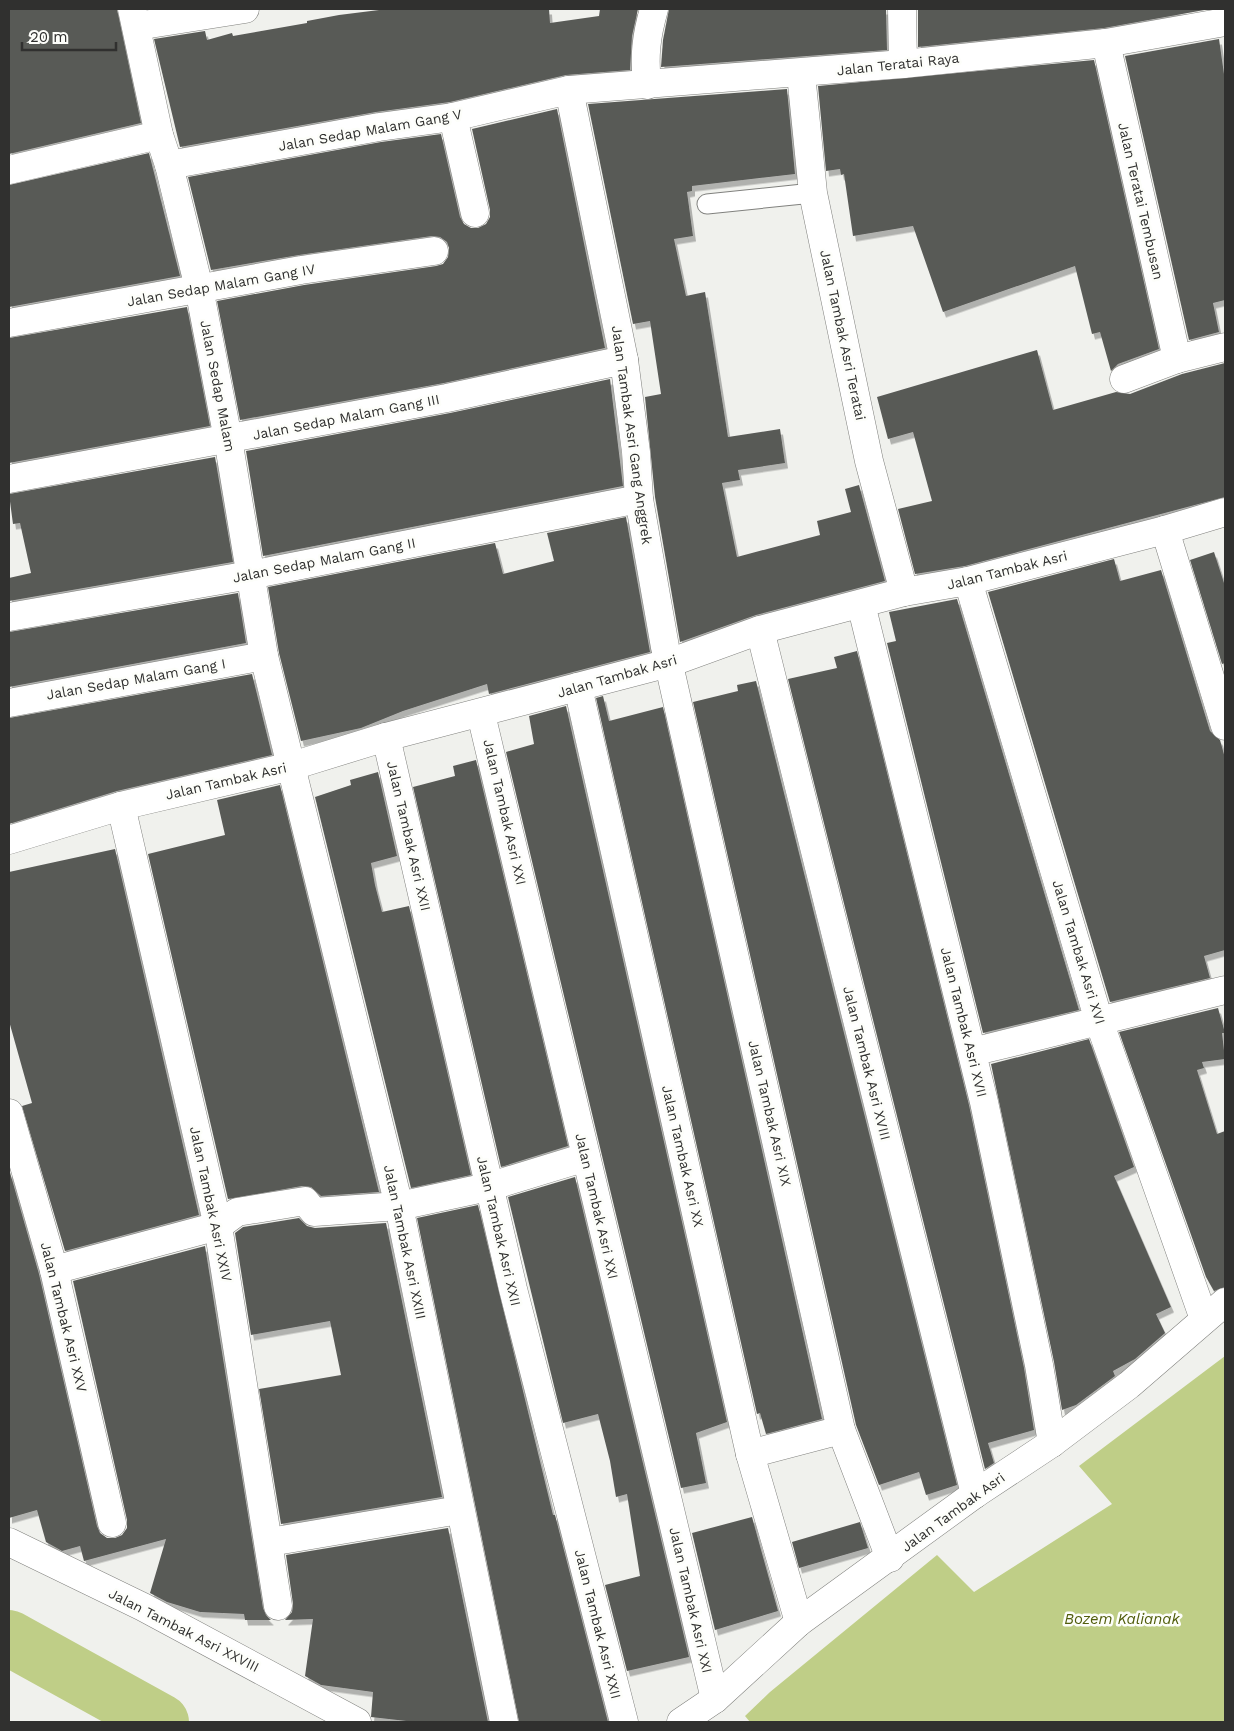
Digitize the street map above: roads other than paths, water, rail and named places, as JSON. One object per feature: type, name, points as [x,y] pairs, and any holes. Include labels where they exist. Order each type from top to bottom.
[{"type":"street","points":[[134,18],[245,9]]},
{"type":"street","points":[[647,85],[646,36],[654,9]]},
{"type":"street","points":[[902,9],[903,64]]},
{"type":"street","name":"Jalan Sedap Malam","points":[[134,18],[159,135],[169,165],[198,288],[228,439],[264,656],[292,766]]},
{"type":"street","name":"Jalan Teratai Raya","points":[[569,90],[800,74],[1106,43],[1225,22]]},
{"type":"street","name":"Jalan Teratai Tembusan","points":[[1106,43],[1177,358]]},
{"type":"street","name":"Jalan Tambak Asri Teratai","points":[[800,74],[813,193],[869,462],[904,592]]},
{"type":"street","name":"Jalan Sedap Malam Gang V","points":[[169,165],[379,127],[453,117],[569,90]]},
{"type":"street","name":"Jalan Tambak Asri Gang Anggrek","points":[[569,90],[624,360],[636,452],[639,500],[669,664]]},
{"type":"street","points":[[453,117],[475,213]]},
{"type":"street","points":[[9,170],[159,135]]},
{"type":"street","name":"Jalan Sedap Malam Gang IV","points":[[9,323],[301,270],[434,251]]},
{"type":"street","points":[[1124,379],[1177,358],[1225,348]]},
{"type":"street","name":"Jalan Sedap Malam Gang III","points":[[9,480],[447,398],[624,360]]},
{"type":"street","name":"Jalan Sedap Malam Gang II","points":[[9,617],[250,575],[639,500]]},
{"type":"street","name":"Jalan Tambak Asri","points":[[9,840],[121,806],[292,766],[386,737],[482,714],[669,664],[760,630],[904,592],[968,581],[1166,530],[1225,512]]},
{"type":"street","points":[[1166,530],[1225,726]]},
{"type":"street","name":"Jalan Tambak Asri XVI","points":[[968,581],[1099,1022],[1204,1319]]},
{"type":"street","name":"Jalan Tambak Asri XVII","points":[[861,604],[972,1052],[1036,1347],[1052,1443]]},
{"type":"street","name":"Jalan Tambak Asri XVIII","points":[[760,630],[975,1494]]},
{"type":"street","name":"Jalan Sedap Malam Gang I","points":[[9,703],[264,656]]},
{"type":"street","name":"Jalan Tambak Asri XIX","points":[[669,664],[841,1430],[890,1558]]},
{"type":"street","name":"Jalan Tambak Asri XX","points":[[578,687],[750,1454],[799,1622]]},
{"type":"street","name":"Jalan Tambak Asri XXI","points":[[482,714],[714,1698]]},
{"type":"street","name":"Jalan Tambak Asri XXII","points":[[386,737],[488,1187],[624,1722]]},
{"type":"street","name":"Jalan Tambak Asri XXIII","points":[[292,766],[399,1206],[459,1510],[504,1722]]},
{"type":"street","name":"Jalan Tambak Asri XXIV","points":[[121,806],[218,1226],[270,1542],[278,1606]]},
{"type":"street","points":[[972,1052],[1225,990]]},
{"type":"street","name":"Jalan Tambak Asri XXV","points":[[9,1113],[54,1270],[112,1523]]},
{"type":"street","points":[[54,1270],[218,1226],[237,1212],[305,1202],[314,1212],[399,1206],[488,1187],[586,1157]]},
{"type":"street","name":"Jalan Tambak Asri","points":[[681,1722],[714,1698],[799,1622],[890,1558],[975,1494],[1052,1443],[1129,1385],[1225,1302]]},
{"type":"street","points":[[750,1454],[841,1430]]},
{"type":"street","points":[[270,1542],[459,1510]]},
{"type":"street","name":"Jalan Tambak Asri XXVIII","points":[[9,1542],[143,1608],[356,1722]]},
{"type":"lane","points":[[707,204],[813,193]]},
{"type":"water","name":"Bozem Kalianak","points":[[1225,1356],[1225,1722],[750,1722],[745,1716],[770,1692],[937,1555],[974,1592],[1112,1504],[1079,1466]]},
{"type":"waterway","points":[[9,1638],[161,1722]]}]
